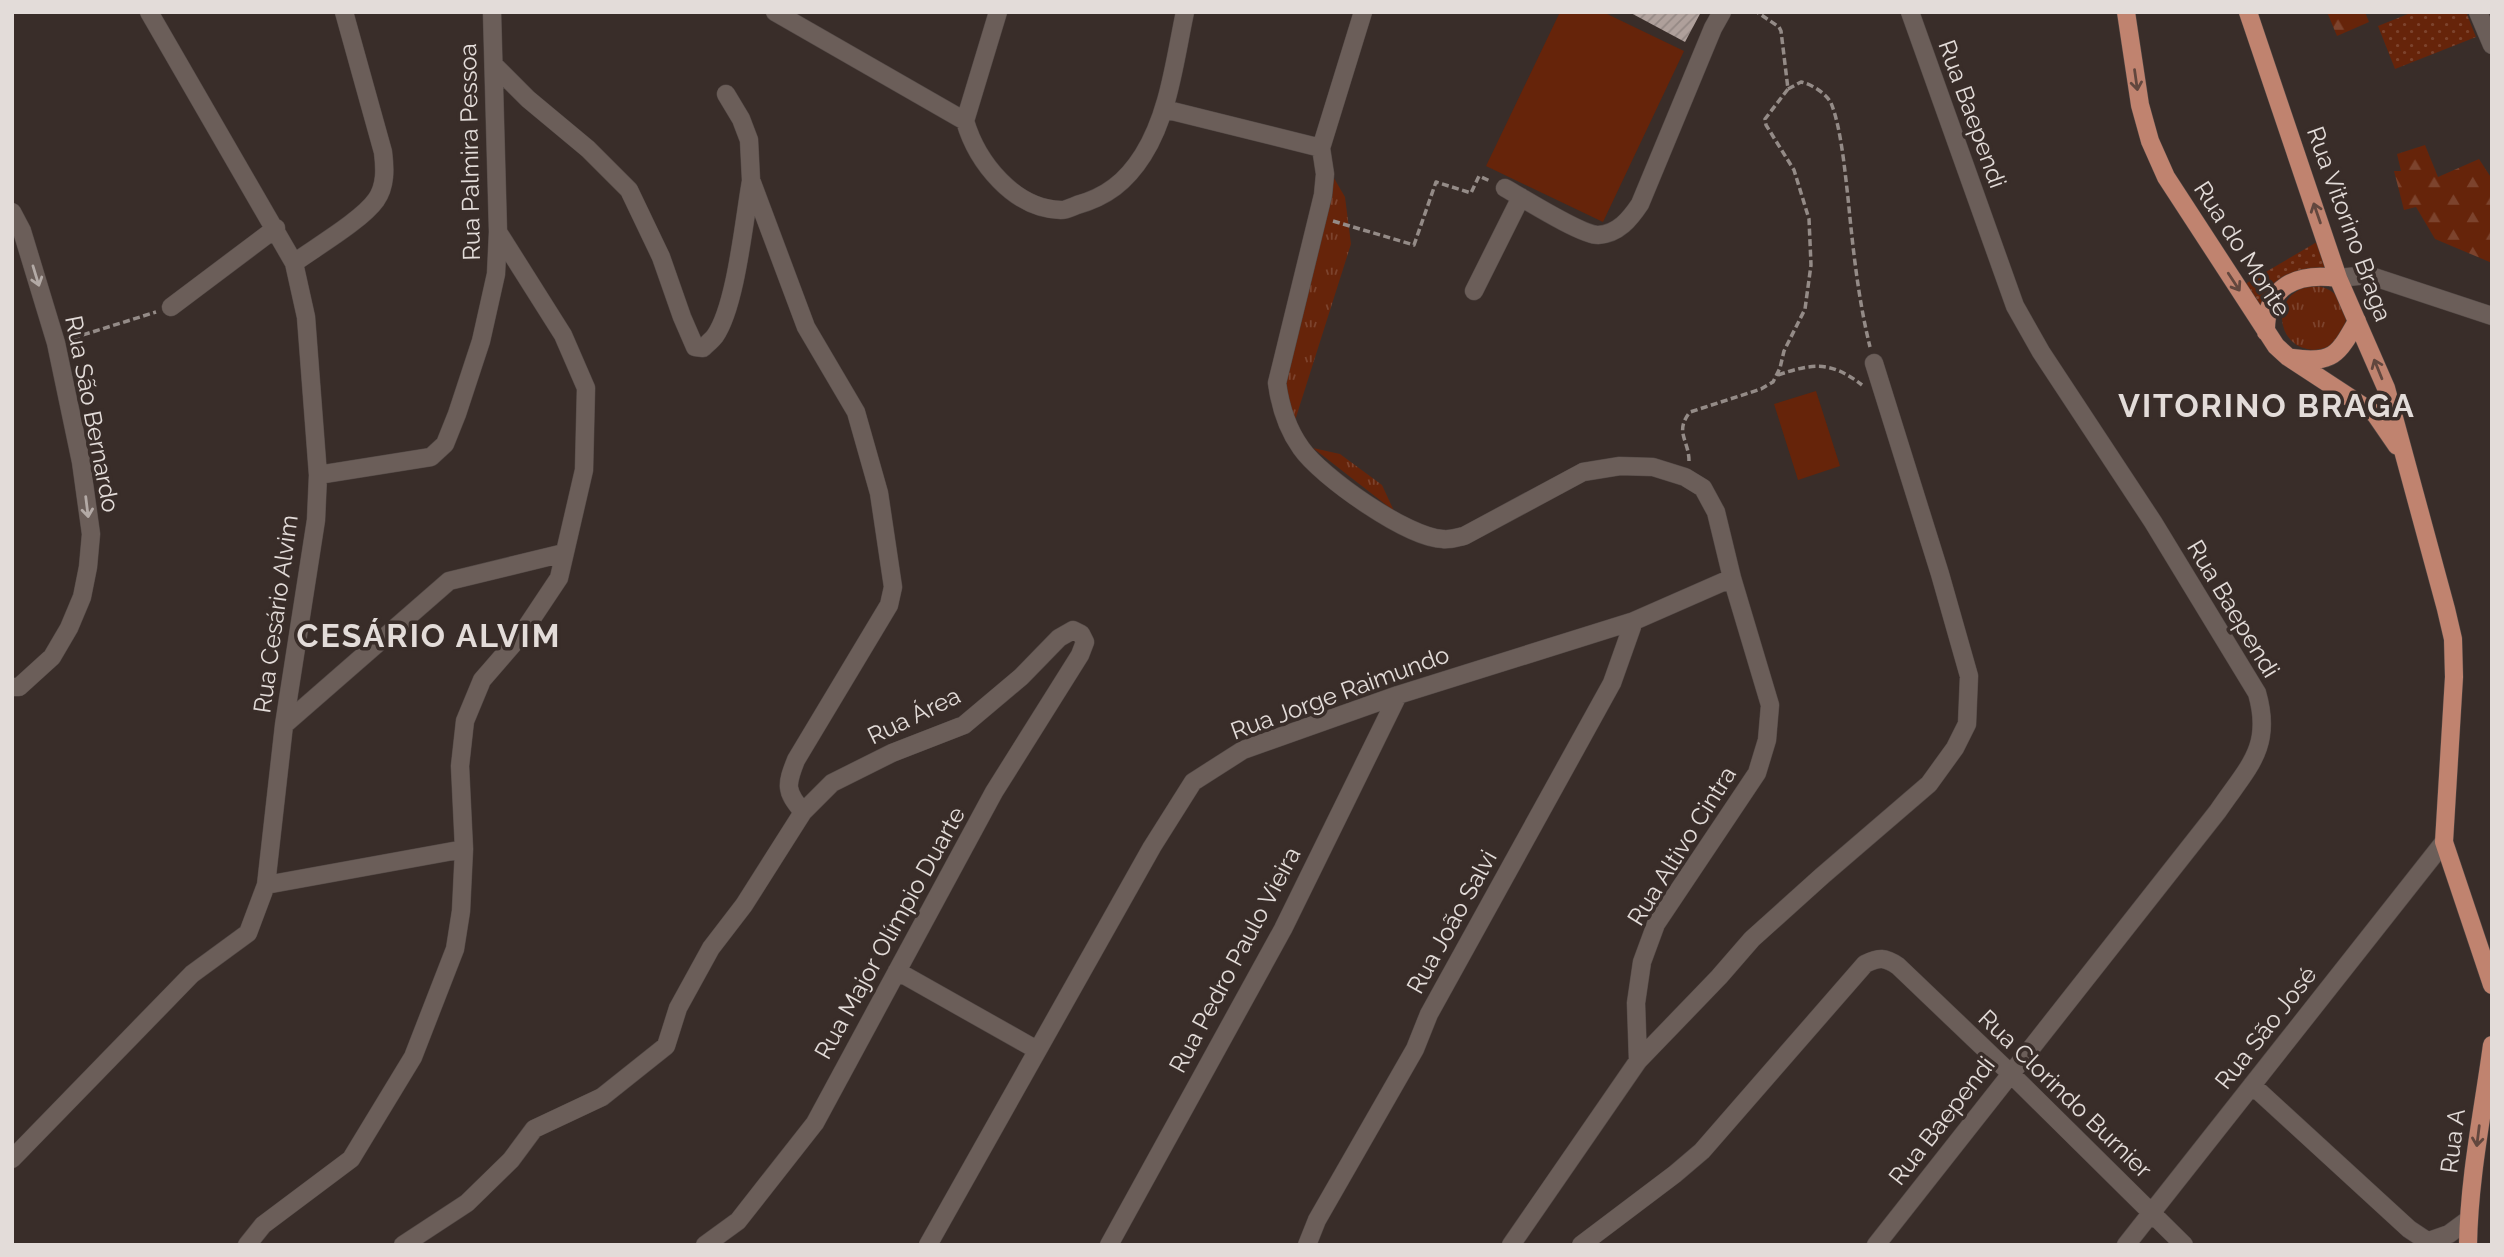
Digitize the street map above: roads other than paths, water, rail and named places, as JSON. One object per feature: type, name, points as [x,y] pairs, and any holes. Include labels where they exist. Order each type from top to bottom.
[{"type":"main road","name":"Rua do Monte","points":[[2126,12],[2140,105],[2150,141],[2166,177],[2266,332],[2288,358],[2375,414],[2405,457]]},
{"type":"main road","name":"Rua Vitorino Braga","points":[[2248,12],[2338,278],[2386,388],[2453,639],[2455,677],[2444,842],[2492,985]]},
{"type":"main road","points":[[2266,332],[2266,316],[2271,301],[2281,289],[2295,280],[2321,276],[2338,278]]},
{"type":"main road","points":[[2288,358],[2314,361],[2328,358],[2338,351],[2357,321]]},
{"type":"main road","name":"Rua A","points":[[2468,1245],[2468,1220],[2492,1045]]},
{"type":"street","name":"Rua Cesário Alvim","points":[[12,1159],[192,974],[248,933],[266,885],[284,725],[316,520],[318,475],[306,317],[294,263],[149,12]]},
{"type":"street","points":[[294,263],[356,218],[376,200],[383,185],[383,152],[344,12]]},
{"type":"street","name":"Rua Palmira Pessoa","points":[[318,475],[431,457],[445,444],[481,341],[496,274],[498,232],[492,12]]},
{"type":"street","points":[[775,12],[965,121]]},
{"type":"street","points":[[998,12],[965,121],[970,138],[981,156],[1012,193],[1062,210],[1097,199],[1119,186],[1144,155],[1164,109],[1185,12]]},
{"type":"street","points":[[1164,109],[1321,148],[1363,12]]},
{"type":"street","points":[[1505,188],[1588,233],[1608,233],[1625,224],[1640,204],[1722,12]]},
{"type":"street","name":"Rua Baependi","points":[[1876,1245],[2218,811],[2255,756],[2263,732],[2257,693],[2167,545],[2041,352],[2015,306],[1910,12]]},
{"type":"street","points":[[2478,12],[2492,45]]},
{"type":"street","points":[[494,65],[528,99],[589,149],[629,190],[662,257],[682,317],[695,346],[703,348],[715,337],[726,313],[751,180],[749,140],[741,119],[726,94]]},
{"type":"street","name":"Rua Altivo Cintra","points":[[1321,148],[1325,174],[1323,195],[1277,383],[1280,405],[1301,449],[1334,480],[1399,524],[1426,536],[1444,540],[1465,536],[1583,472],[1620,466],[1653,467],[1685,477],[1703,488],[1716,512],[1732,578],[1770,705],[1767,740],[1757,773],[1656,924],[1642,962],[1636,1003],[1638,1062]]},
{"type":"street","points":[[751,180],[806,327],[856,412],[879,493],[893,587],[890,606],[796,760],[788,780],[789,797],[803,812]]},
{"type":"street","points":[[1474,291],[1521,197]]},
{"type":"street","name":"Rua São Bernardo","points":[[12,212],[22,231],[56,344],[81,462],[91,534],[82,597],[69,628],[52,657],[15,692]]},
{"type":"street","points":[[171,307],[276,228]]},
{"type":"street","points":[[247,1245],[263,1226],[351,1159],[413,1057],[455,949],[461,911],[464,849],[460,766],[465,721],[482,680],[521,635],[559,578],[584,470],[586,388],[563,335],[498,232]]},
{"type":"street","points":[[2338,278],[2368,275],[2492,316]]},
{"type":"street","points":[[1511,1245],[1638,1062],[1752,939],[1930,784],[1955,748],[1967,724],[1969,676],[1874,363]]},
{"type":"street","points":[[284,725],[449,581],[564,553]]},
{"type":"street","name":"Rua Jorge Raimundo","points":[[928,1245],[1152,847],[1193,782],[1243,750],[1398,695],[1634,621],[1732,578]]},
{"type":"street","name":"Rua João Salvi","points":[[1307,1245],[1317,1220],[1415,1049],[1430,1014],[1612,683],[1634,621]]},
{"type":"street","name":"Rua Área","points":[[403,1245],[467,1203],[511,1160],[534,1129],[602,1097],[666,1046],[678,1008],[711,948],[744,905],[803,812],[832,783],[892,753],[964,725],[1021,677],[1059,638],[1073,629]]},
{"type":"street","name":"Rua Major Olímpio Duarte","points":[[705,1245],[738,1221],[815,1123],[994,792],[1080,655],[1085,642],[1081,634],[1073,629]]},
{"type":"street","name":"Rua Pedro Paulo Vieira","points":[[1109,1245],[1283,929],[1398,695]]},
{"type":"street","name":"Rua São José","points":[[2126,1245],[2444,842]]},
{"type":"street","points":[[266,885],[464,849]]},
{"type":"street","name":"Rua Clorindo Burnier","points":[[1581,1245],[1702,1151],[1865,964],[1877,958],[1888,959],[1898,966],[2184,1245]]},
{"type":"street","points":[[897,971],[1037,1050]]},
{"type":"street","points":[[2252,1085],[2409,1229],[2431,1243],[2468,1220]]},
{"type":"district","name":"VITORINO BRAGA","points":[[2267,406]]},
{"type":"district","name":"CESÁRIO ALVIM","points":[[429,636]]}]
